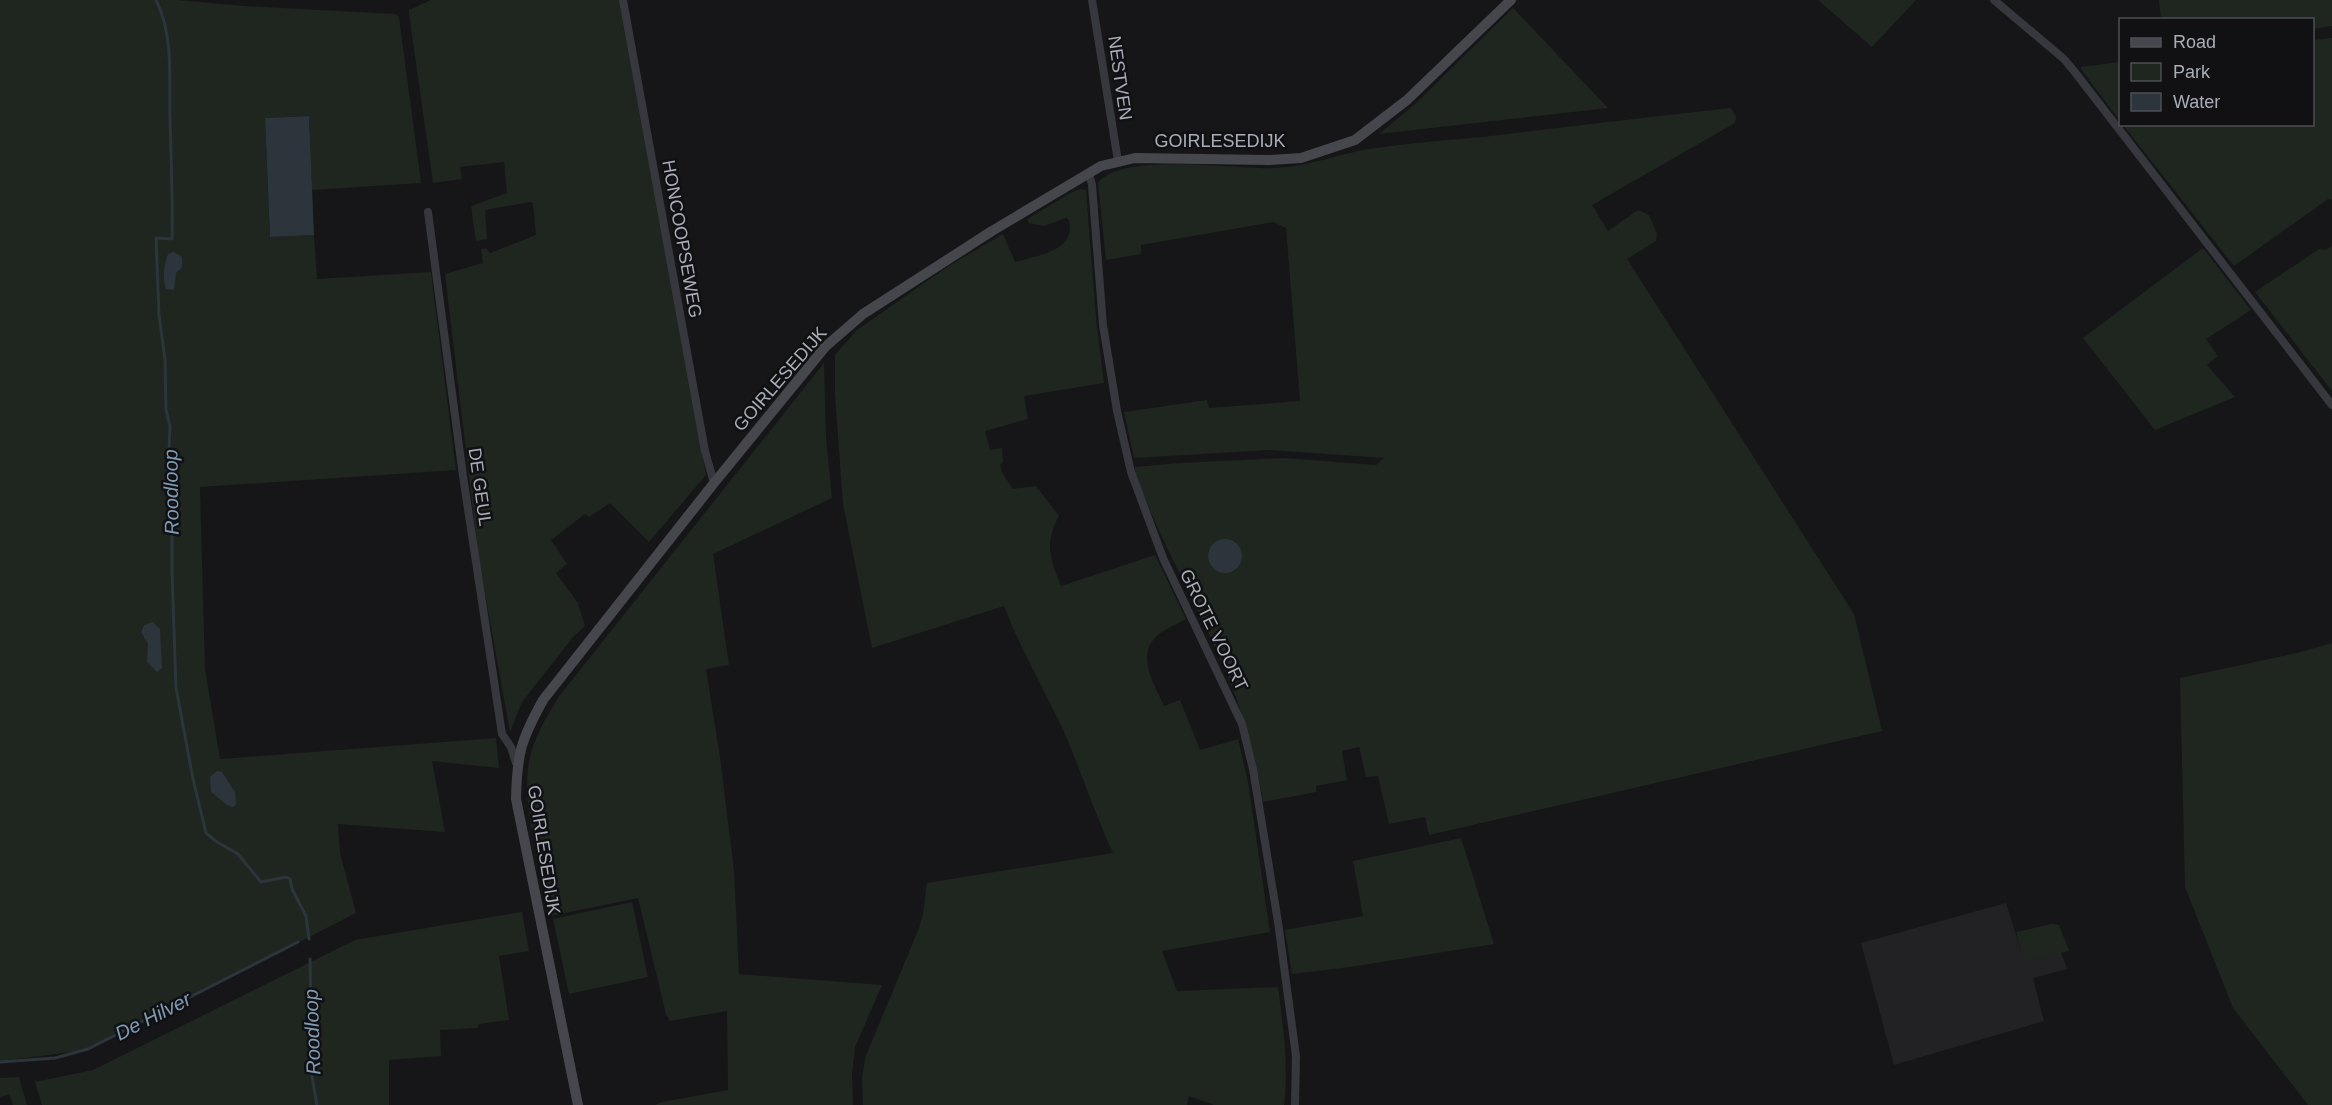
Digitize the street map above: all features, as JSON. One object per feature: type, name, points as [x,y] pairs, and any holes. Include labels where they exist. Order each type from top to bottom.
[{"type":"street","name":"HONCOOPSEWEG","points":[[623,0],[705,451],[714,483]]},
{"type":"street","name":"NESTVEN","points":[[1092,0],[1118,161]]},
{"type":"street","name":"GOIRLESEDIJK","points":[[578,1105],[516,800],[516,763],[528,728],[543,700],[714,483],[825,347],[863,314],[1089,172],[1118,161],[1158,157],[1269,160],[1301,158],[1355,140],[1407,100],[1511,0]]},
{"type":"street","points":[[1994,0],[2064,59],[2332,405]]},
{"type":"street","name":"GROTE VOORT","points":[[1089,172],[1092,185],[1103,325],[1115,401],[1131,472],[1163,558],[1242,724],[1253,769],[1278,922],[1294,1045],[1295,1105]]},
{"type":"street","name":"DE GEUL","points":[[429,212],[463,476],[502,734],[511,747],[516,763]]},
{"type":"shaded area","points":[[2006,903],[2024,960],[2061,952],[2067,969],[2033,978],[2044,1021],[1894,1065],[1861,943]]},
{"type":"green space","points":[[0,0],[177,0],[395,14],[399,17],[421,183],[312,190],[309,116],[265,118],[270,237],[314,235],[317,279],[431,272],[456,470],[200,487],[205,669],[220,759],[496,738],[499,768],[432,761],[445,832],[338,824],[340,853],[356,913],[96,1046],[80,1051],[0,1061]],"holes":[[[144,625],[161,657],[162,668],[148,650],[148,643],[141,632]]]},
{"type":"green space","points":[[431,0],[620,0],[706,475],[649,542],[610,503],[589,517],[585,514],[551,540],[567,564],[556,573],[578,603],[585,626],[574,636],[522,702],[510,732],[479,560],[445,274],[483,263],[481,249],[486,248],[490,253],[536,235],[533,203],[485,210],[487,239],[476,241],[471,206],[507,193],[504,162],[460,167],[462,179],[433,183],[409,14],[409,10]]},
{"type":"green space","points":[[1818,0],[1916,0],[1872,47]]},
{"type":"green space","points":[[2159,0],[2332,0],[2332,26],[2314,29],[2314,18],[2161,18]]},
{"type":"green space","points":[[1513,8],[1608,108],[1379,134],[1415,104]]},
{"type":"green space","points":[[2332,38],[2332,200],[2328,199],[2234,266],[2124,126],[2314,126],[2314,40]]},
{"type":"green space","points":[[2119,62],[2119,120],[2081,69],[2081,67]]},
{"type":"green space","points":[[1731,108],[1736,117],[1735,123],[1592,205],[1608,231],[1638,210],[1649,215],[1657,234],[1656,241],[1627,259],[1854,614],[1882,731],[1429,835],[1425,817],[1389,824],[1378,776],[1366,777],[1359,747],[1342,751],[1347,780],[1316,786],[1316,792],[1263,802],[1252,748],[1236,697],[1140,487],[1135,467],[1284,458],[1376,465],[1384,458],[1269,450],[1134,458],[1124,412],[1207,400],[1209,408],[1300,401],[1286,228],[1273,222],[1141,245],[1141,254],[1106,260],[1098,183],[1111,173],[1130,167],[1181,164],[1257,168],[1287,167],[1384,147]],"holes":[[[1223,539],[1231,540],[1236,544],[1241,558],[1213,568],[1208,559],[1209,551],[1214,544]]]},
{"type":"green space","points":[[1081,189],[1086,190],[1096,318],[1104,383],[1024,396],[1028,419],[985,431],[990,450],[1002,448],[1003,462],[1000,465],[1013,489],[1036,486],[1059,516],[1051,535],[1050,551],[1061,586],[1155,555],[1186,619],[1160,633],[1151,644],[1147,661],[1149,671],[1164,706],[1180,700],[1200,750],[1238,739],[1248,782],[1270,932],[1162,951],[1177,991],[1278,987],[1286,1060],[1284,1105],[1214,1105],[1189,1096],[1187,1105],[863,1105],[862,1079],[865,1058],[919,928],[927,883],[1113,853],[1065,734],[1004,606],[872,648],[843,504],[835,395],[835,355],[857,330],[947,267],[1003,234],[1015,262],[1044,254],[1061,246],[1070,231],[1069,220],[1066,218],[1044,226],[1029,223],[1027,219]]},
{"type":"green space","points":[[2332,246],[2332,391],[2255,292],[2319,249],[2326,250]]},
{"type":"green space","points":[[2203,248],[2251,310],[2206,339],[2218,356],[2207,365],[2235,397],[2155,430],[2083,338]]},
{"type":"green space","points":[[824,363],[826,437],[832,498],[713,554],[729,665],[706,669],[734,870],[739,974],[882,985],[855,1047],[852,1073],[853,1105],[655,1105],[728,1090],[727,1011],[670,1021],[666,1014],[638,898],[551,916],[529,812],[527,791],[531,753],[547,716],[560,695]]},
{"type":"green space","points":[[2332,643],[2332,1105],[2308,1105],[2233,1008],[2185,887],[2180,678],[2297,653]]},
{"type":"green space","points":[[1461,838],[1494,944],[1292,974],[1285,930],[1363,916],[1353,861]]},
{"type":"green space","points":[[632,902],[648,977],[569,994],[553,919]]},
{"type":"green space","points":[[522,912],[529,951],[499,956],[509,1020],[479,1024],[478,1028],[440,1030],[441,1056],[389,1060],[389,1105],[42,1105],[35,1082],[93,1070],[355,940]]},
{"type":"green space","points":[[2052,924],[2059,925],[2069,951],[2024,961],[2016,932]]},
{"type":"green space","points":[[19,1077],[27,1105],[13,1105],[9,1094],[0,1097],[0,1078]]},
{"type":"water","points":[[309,116],[314,235],[270,237],[265,118]]},
{"type":"water","points":[[174,252],[182,257],[182,268],[176,273],[174,290],[166,289],[164,276],[168,254]]},
{"type":"water","points":[[1225,539],[1237,544],[1242,556],[1237,568],[1225,573],[1213,568],[1208,556],[1213,544]]},
{"type":"water","points":[[153,622],[160,629],[162,668],[157,672],[147,662],[148,644],[141,632],[144,625]]},
{"type":"water","points":[[217,771],[222,772],[235,792],[236,805],[233,807],[211,792],[210,777]]},
{"type":"waterway","name":"Roodloop","points":[[156,0],[166,28],[170,74],[172,239],[156,238],[159,315],[165,359],[166,410],[170,426],[168,474],[172,491],[176,688],[206,833],[238,854],[261,882],[286,877],[290,879],[292,889],[306,916],[309,939]]},
{"type":"waterway","name":"De Hilver","points":[[0,1062],[55,1058],[88,1049],[298,942]]},
{"type":"waterway","name":"Roodloop","points":[[310,959],[312,1077],[317,1105]]}]
